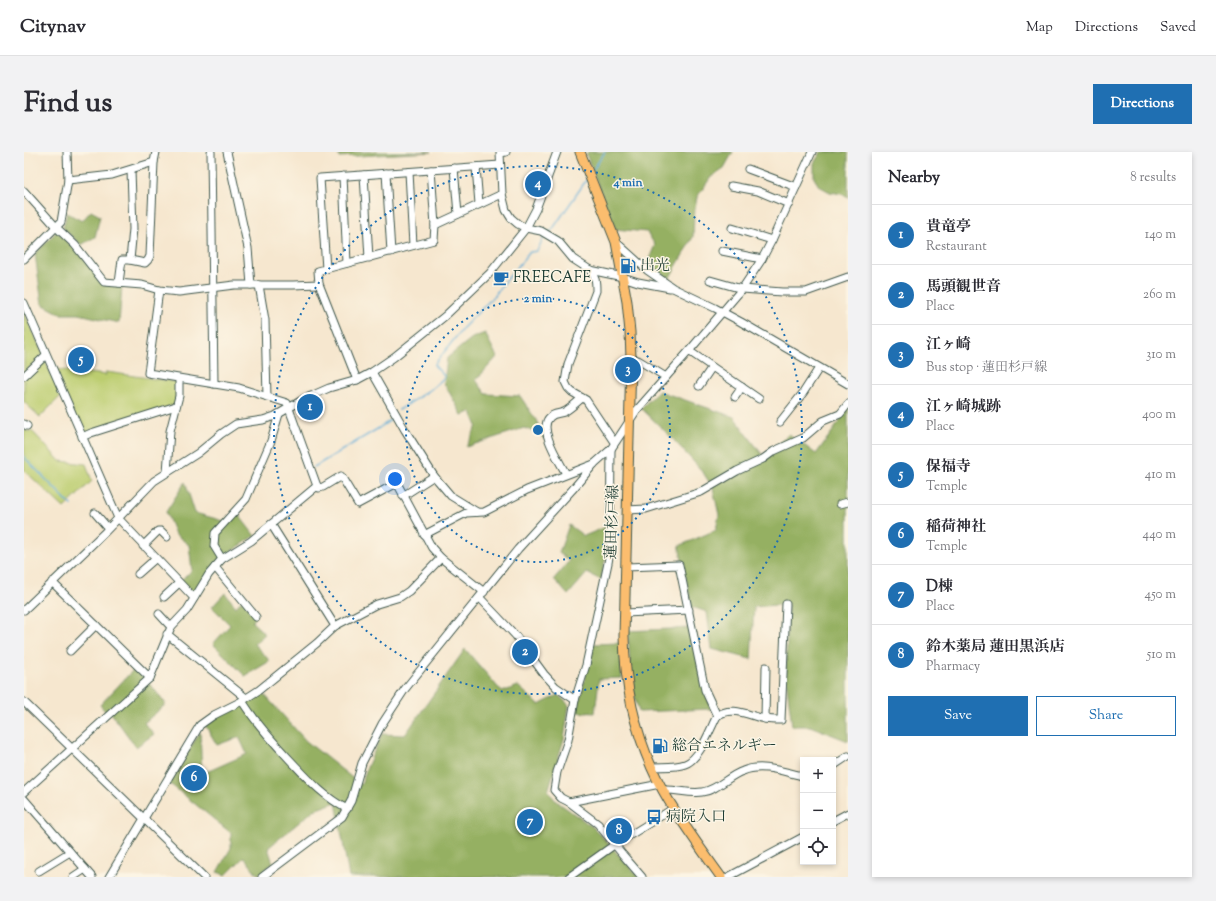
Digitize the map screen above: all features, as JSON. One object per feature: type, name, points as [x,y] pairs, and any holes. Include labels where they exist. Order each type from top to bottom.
[{"type":"main road","name":"蓮田杉戸線","points":[[580,152],[616,242],[630,319],[630,419],[625,613],[625,661],[628,690],[635,721],[651,767],[674,808],[721,877]]},
{"type":"street","points":[[24,259],[57,228],[61,222],[68,180],[67,152]]},
{"type":"street","points":[[119,283],[122,260],[144,263],[150,256],[154,162],[156,152]]},
{"type":"street","points":[[211,152],[214,288],[214,384]]},
{"type":"street","points":[[227,152],[248,248],[251,285]]},
{"type":"street","points":[[502,152],[500,165],[502,194],[506,210],[511,218],[526,228],[541,231],[558,241],[573,259],[590,270],[595,276],[596,291],[568,364],[565,382],[568,388],[586,400],[612,446],[610,551],[588,658],[575,700],[568,740],[557,772],[554,790],[561,798],[570,802],[598,824],[642,877]]},
{"type":"street","points":[[24,610],[154,481],[193,456],[221,434],[236,424],[263,420],[279,414],[304,399],[329,388],[357,380],[394,357],[445,316],[490,273],[526,228],[539,202],[557,152]]},
{"type":"street","points":[[262,877],[342,817],[351,801],[362,763],[382,724],[405,688],[518,549],[612,446],[630,419],[742,289],[762,259],[772,240],[812,152]]},
{"type":"street","points":[[68,180],[112,175],[154,162]]},
{"type":"street","points":[[326,269],[320,178],[500,165]]},
{"type":"street","points":[[476,167],[479,204]]},
{"type":"street","points":[[454,168],[458,214]]},
{"type":"street","points":[[748,169],[796,188]]},
{"type":"street","points":[[130,260],[133,229],[131,170]]},
{"type":"street","points":[[357,380],[319,284],[318,271],[434,240],[435,225],[431,170]]},
{"type":"street","points":[[410,172],[413,245]]},
{"type":"street","points":[[386,173],[391,252]]},
{"type":"street","points":[[364,175],[369,258]]},
{"type":"street","points":[[343,176],[347,263]]},
{"type":"street","points":[[731,186],[758,191],[789,204]]},
{"type":"street","points":[[24,191],[57,228],[82,252],[104,282],[142,285],[159,290],[179,292],[234,285],[319,284]]},
{"type":"street","points":[[435,225],[502,194]]},
{"type":"street","points":[[732,228],[772,240]]},
{"type":"street","points":[[616,242],[647,270],[674,288],[723,312],[848,384]]},
{"type":"street","points":[[722,251],[762,259]]},
{"type":"street","points":[[590,270],[623,277],[638,282],[674,288]]},
{"type":"street","points":[[710,280],[742,289],[806,292],[848,277]]},
{"type":"street","points":[[259,285],[264,320],[267,397]]},
{"type":"street","points":[[159,290],[148,373],[239,388],[287,403],[317,486]]},
{"type":"street","points":[[24,303],[118,518],[155,559],[194,598]]},
{"type":"street","points":[[689,351],[760,399]]},
{"type":"street","points":[[24,376],[46,355]]},
{"type":"street","points":[[631,358],[638,360],[666,377]]},
{"type":"street","points":[[699,386],[712,367]]},
{"type":"street","points":[[780,422],[803,393],[819,368]]},
{"type":"street","points":[[372,372],[405,430],[434,476],[451,496],[477,512]]},
{"type":"street","points":[[167,472],[170,431],[179,396],[179,379]]},
{"type":"street","points":[[735,397],[742,387]]},
{"type":"street","points":[[566,474],[546,434],[546,422],[553,414],[564,412],[582,398]]},
{"type":"street","points":[[82,437],[176,406]]},
{"type":"street","points":[[627,510],[646,509],[697,494],[737,471],[763,459],[774,451],[803,438],[823,421],[836,416],[847,409]]},
{"type":"street","points":[[222,559],[214,546],[216,533],[246,499],[271,441],[279,414]]},
{"type":"street","points":[[424,535],[466,513],[484,512],[528,490],[594,464]]},
{"type":"street","points":[[317,486],[319,488],[323,487],[341,476],[358,504],[397,483],[432,548],[482,595],[516,636],[544,674],[556,687],[575,700]]},
{"type":"street","points":[[403,496],[434,476]]},
{"type":"street","points":[[24,792],[150,678],[171,627],[187,610],[209,574],[222,559],[251,541],[317,486]]},
{"type":"street","points":[[840,504],[848,502]]},
{"type":"street","points":[[95,513],[106,530]]},
{"type":"street","points":[[271,524],[335,626]]},
{"type":"street","points":[[143,546],[158,531],[161,531],[167,537]]},
{"type":"street","points":[[109,877],[200,725],[214,715],[244,700],[259,690],[317,643],[335,626],[377,604],[400,598],[409,591],[441,558]]},
{"type":"street","points":[[138,574],[155,559]]},
{"type":"street","points":[[626,567],[679,565],[705,690],[716,716]]},
{"type":"street","points":[[215,567],[256,617]]},
{"type":"street","points":[[52,582],[150,678]]},
{"type":"street","points":[[164,597],[178,583]]},
{"type":"street","points":[[651,767],[679,766],[687,764],[693,759],[701,747],[716,716],[720,713],[737,711],[765,719],[781,720],[786,604]]},
{"type":"street","points":[[625,613],[689,610]]},
{"type":"street","points":[[159,614],[171,627]]},
{"type":"street","points":[[70,651],[96,625]]},
{"type":"street","points":[[167,634],[244,700],[251,716],[317,789],[332,801],[347,809]]},
{"type":"street","points":[[765,719],[766,667]]},
{"type":"street","points":[[24,702],[204,877]]},
{"type":"street","points":[[836,764],[848,756]]},
{"type":"street","points":[[570,802],[661,787],[688,793],[704,792],[714,789],[742,771],[755,768],[764,768],[800,775]]},
{"type":"street","points":[[24,799],[92,877]]},
{"type":"street","points":[[569,877],[614,845],[674,808]]},
{"type":"street","points":[[836,819],[848,813]]},
{"type":"street","points":[[728,877],[800,839]]},
{"type":"street","points":[[39,871],[70,852]]},
{"type":"street","points":[[73,877],[85,869]]},
{"type":"green space","points":[[339,152],[432,152],[339,157]]},
{"type":"green space","points":[[588,152],[733,152],[724,168],[711,177],[697,197],[694,214],[693,237],[669,279],[647,264],[655,245],[647,232],[615,229],[586,154]]},
{"type":"green space","points":[[821,152],[848,153],[848,198],[842,194],[830,192],[819,186],[814,178],[814,163]]},
{"type":"green space","points":[[91,211],[100,216],[95,237],[81,245],[63,228],[67,213],[82,221]]},
{"type":"green space","points":[[57,231],[82,256],[101,283],[122,286],[119,323],[79,314],[61,314],[42,304],[35,254]]},
{"type":"green space","points":[[24,312],[43,354],[24,373]]},
{"type":"green space","points":[[485,333],[497,357],[476,380],[486,394],[520,396],[536,420],[546,440],[537,433],[524,428],[466,447],[477,426],[471,412],[462,415],[444,383],[447,358],[472,338]]},
{"type":"green space","points":[[45,360],[61,396],[40,417],[24,402],[24,378]]},
{"type":"green space","points":[[54,369],[106,375],[106,372],[177,382],[175,405],[83,434]]},
{"type":"green space","points":[[659,391],[734,417],[764,457],[789,434],[816,454],[848,407],[848,741],[810,726],[792,726],[786,677],[788,604],[754,607],[751,659],[712,649],[707,612],[692,607],[679,546],[716,530],[719,515],[713,488],[702,471],[671,437],[641,408]]},
{"type":"green space","points":[[24,429],[27,431],[32,431],[60,461],[86,464],[92,481],[64,508],[24,470]]},
{"type":"green space","points":[[185,482],[195,513],[224,521],[238,514],[255,536],[224,556],[193,595],[180,582],[192,570],[189,545],[175,534],[166,512]]},
{"type":"green space","points":[[569,525],[584,536],[606,527],[607,552],[601,580],[587,573],[568,595],[554,579],[569,561],[559,553]]},
{"type":"green space","points":[[225,593],[236,607],[242,600],[256,617],[252,622],[265,634],[254,644],[270,661],[245,676],[213,644],[230,625],[212,607]]},
{"type":"green space","points":[[690,628],[711,709],[639,712],[631,682],[628,631]]},
{"type":"green space","points":[[620,643],[622,678],[599,679],[595,713],[577,712],[593,644]]},
{"type":"green space","points":[[465,649],[502,692],[518,686],[539,705],[558,695],[569,705],[564,739],[548,791],[556,801],[594,828],[639,877],[349,877],[336,802],[314,810],[268,848],[273,863],[258,875],[244,857],[226,875],[217,872],[231,848],[231,833],[169,783],[200,732],[202,774],[247,754],[239,737],[217,745],[204,723],[262,692],[306,741],[361,785],[382,734],[405,735]]},
{"type":"green space","points":[[136,667],[166,704],[144,723],[154,734],[136,747],[109,710],[106,712],[100,705]]},
{"type":"waterway","points":[[592,171],[605,152]]},
{"type":"waterway","points":[[549,232],[552,230],[587,179]]},
{"type":"waterway","points":[[399,410],[431,389],[445,377],[434,365],[463,328],[495,295],[530,252],[537,251],[544,237]]},
{"type":"waterway","points":[[314,467],[395,417]]},
{"type":"waterway","points":[[24,457],[71,505]]},
{"type":"place","name":"江ヶ崎城跡","points":[[538,184]]},
{"type":"place","name":"出光","points":[[628,266]]},
{"type":"place","name":"FREECAFE","points":[[501,278]]},
{"type":"place","name":"保福寺","points":[[81,360]]},
{"type":"place","name":"江ヶ崎","points":[[628,370]]},
{"type":"place","name":"貴竜亭","points":[[310,407]]},
{"type":"place","name":"馬頭観世音","points":[[525,652]]},
{"type":"place","name":"総合エネルギー","points":[[660,746]]},
{"type":"place","name":"稲荷神社","points":[[194,778]]},
{"type":"place","name":"病院入口","points":[[654,817]]},
{"type":"place","name":"D棟","points":[[530,822]]},
{"type":"place","name":"鈴木薬局 蓮田黒浜店","points":[[619,831]]}]
